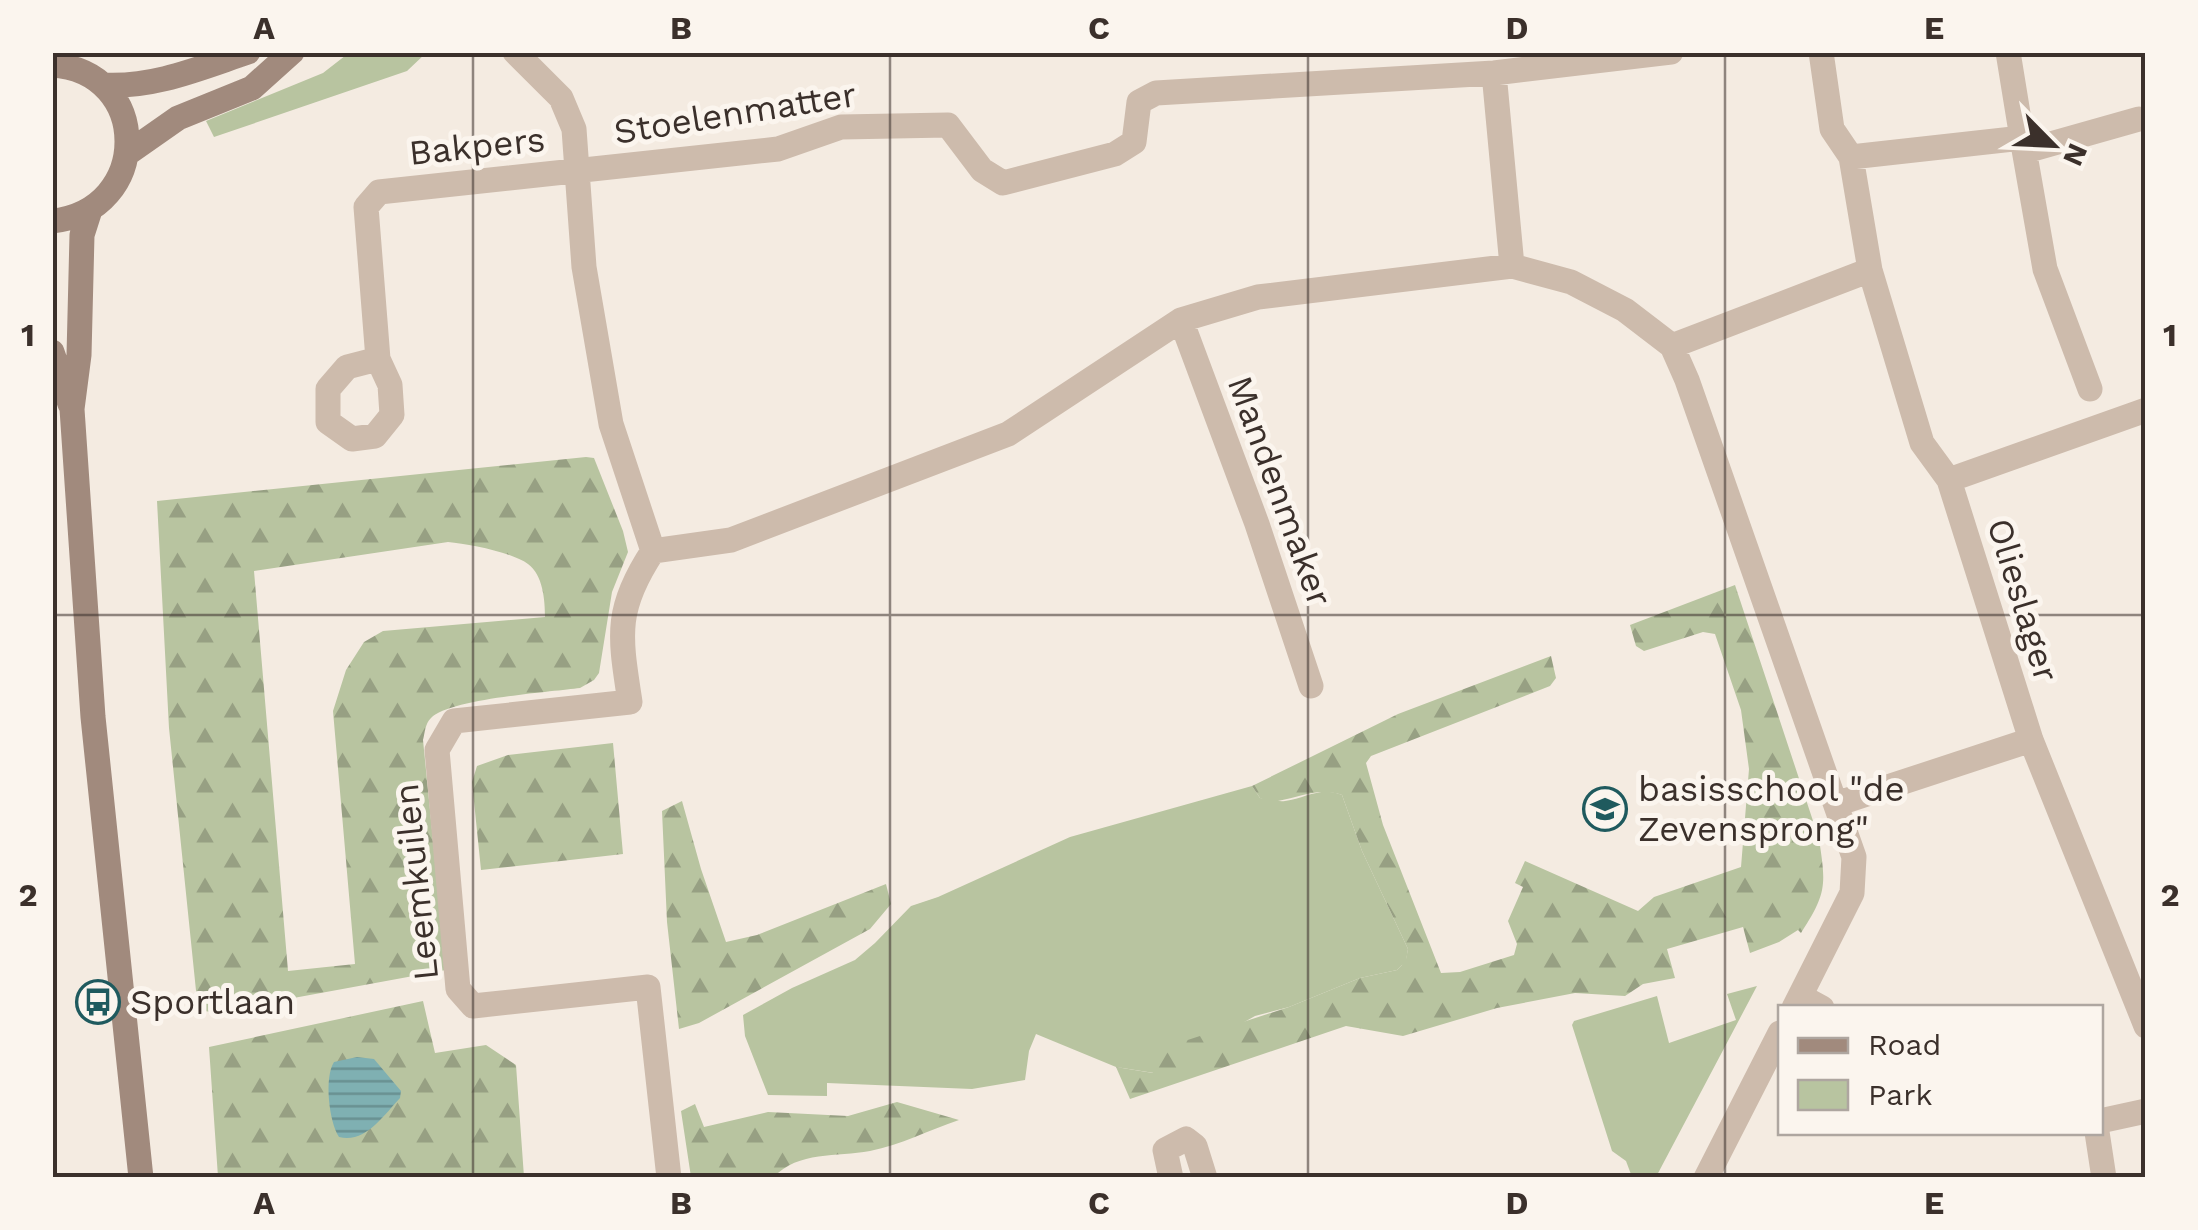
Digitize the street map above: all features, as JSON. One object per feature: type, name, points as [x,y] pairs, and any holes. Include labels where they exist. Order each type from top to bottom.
[{"type":"main road","points":[[52,65],[86,70],[127,87],[164,80],[248,52]]},
{"type":"main road","points":[[276,52],[291,53]]},
{"type":"main road","points":[[128,153],[178,118],[252,88],[291,53]]},
{"type":"main road","points":[[52,221],[68,220],[90,210],[108,195],[121,176],[128,153],[124,116],[115,99],[86,70]]},
{"type":"main road","points":[[90,210],[82,235],[80,355],[72,409],[93,717],[141,1178]]},
{"type":"main road","points":[[52,352],[72,409]]},
{"type":"street","points":[[515,52],[561,98],[574,129],[584,267],[611,424],[653,550],[731,540],[1008,434],[1181,320],[1258,297],[1512,266],[1571,282],[1625,310],[1672,346],[1688,380],[1854,857],[1852,893],[1805,1004]]},
{"type":"street","name":"Stoelenmatter","points":[[575,171],[778,149],[841,128],[948,126],[982,170],[1003,183],[1116,154],[1134,142],[1138,102],[1156,93],[1494,73],[1671,52]]},
{"type":"street","points":[[1821,52],[1832,129],[1851,156],[1870,270],[1922,443],[1949,480],[2146,410]]},
{"type":"street","points":[[2008,52],[2045,269],[2090,389]]},
{"type":"street","points":[[1494,73],[1512,266]]},
{"type":"street","points":[[1851,156],[2024,144],[2138,118]]},
{"type":"street","name":"Bakpers","points":[[378,360],[366,207],[380,192],[575,171]]},
{"type":"street","points":[[1672,346],[1870,270]]},
{"type":"street","name":"Mandenmaker","points":[[1181,320],[1312,686]]},
{"type":"street","name":"Olieslager","points":[[1949,480],[2031,740],[2146,1026]]},
{"type":"street","name":"Leemkuilen","points":[[653,550],[632,583],[620,635],[630,702],[454,721],[438,750],[458,989],[473,1006],[648,986],[669,1178]]},
{"type":"street","points":[[1836,804],[2031,740]]},
{"type":"street","points":[[1706,1178],[1778,1037]]},
{"type":"street","points":[[2103,1120],[2146,1112]]},
{"type":"street","points":[[2097,1135],[2104,1178]]},
{"type":"street","points":[[1171,1178],[1165,1150],[1186,1138],[1194,1146],[1205,1178]]},
{"type":"green space","points":[[350,52],[426,53],[407,71],[214,137],[206,121],[323,73]]},
{"type":"green space","points":[[594,458],[628,552],[612,592],[599,673],[580,688],[501,697],[441,711],[426,728],[423,740],[446,970],[245,1007],[198,1010],[169,728],[157,501]],"holes":[[[448,542],[501,552],[528,564],[540,581],[545,617],[383,631],[364,642],[346,670],[333,711],[355,964],[288,971],[254,571]]]},
{"type":"green space","points":[[1735,585],[1819,839],[1822,888],[1816,908],[1801,933],[1798,930],[1750,953],[1743,927],[1667,949],[1675,978],[1643,984],[1625,996],[1575,993],[1497,1008],[1403,1036],[1346,1026],[1130,1099],[1116,1067],[1153,1073],[1154,1058],[1160,1049],[1289,1007],[1360,978],[1397,970],[1402,965],[1408,949],[1362,851],[1342,795],[1315,793],[1270,802],[1260,798],[1252,786],[1398,714],[1551,656],[1556,678],[1550,686],[1371,756],[1366,763],[1383,825],[1441,973],[1460,972],[1514,955],[1517,944],[1508,921],[1523,887],[1515,883],[1525,861],[1638,911],[1654,897],[1741,867],[1749,769],[1741,710],[1715,634],[1703,632],[1644,651],[1636,646],[1630,625]]},
{"type":"green space","points":[[613,743],[623,854],[481,870],[472,782],[477,766],[508,755]]},
{"type":"green space","points":[[1252,786],[1260,798],[1279,801],[1320,792],[1342,795],[1362,851],[1408,949],[1406,961],[1397,970],[1360,978],[1289,1007],[1255,1016],[1154,1073],[1116,1067],[1036,1034],[1025,1080],[972,1089],[827,1083],[827,1096],[768,1095],[745,1036],[743,1015],[855,960],[911,906],[1070,837]]},
{"type":"green space","points":[[682,801],[726,942],[757,935],[886,884],[891,904],[870,929],[699,1023],[679,1029],[667,922],[662,811]]},
{"type":"green space","points":[[1757,986],[1656,1177],[1632,1177],[1626,1161],[1612,1151],[1572,1025],[1574,1021],[1657,996],[1669,1043],[1736,1020],[1727,994]]},
{"type":"green space","points":[[423,1001],[435,1053],[486,1045],[516,1065],[524,1177],[218,1177],[209,1047]]},
{"type":"green space","points":[[897,1102],[959,1120],[881,1148],[806,1159],[774,1177],[691,1177],[681,1111],[695,1104],[704,1127],[768,1112],[848,1116]]},
{"type":"water","points":[[357,1057],[374,1059],[401,1091],[400,1098],[366,1132],[339,1137],[329,1100],[331,1069],[334,1062]]},
{"type":"place","name":"basisschool \"de Zevensprong\"","points":[[1605,809]]},
{"type":"place","name":"Sportlaan","points":[[98,1002]]}]
